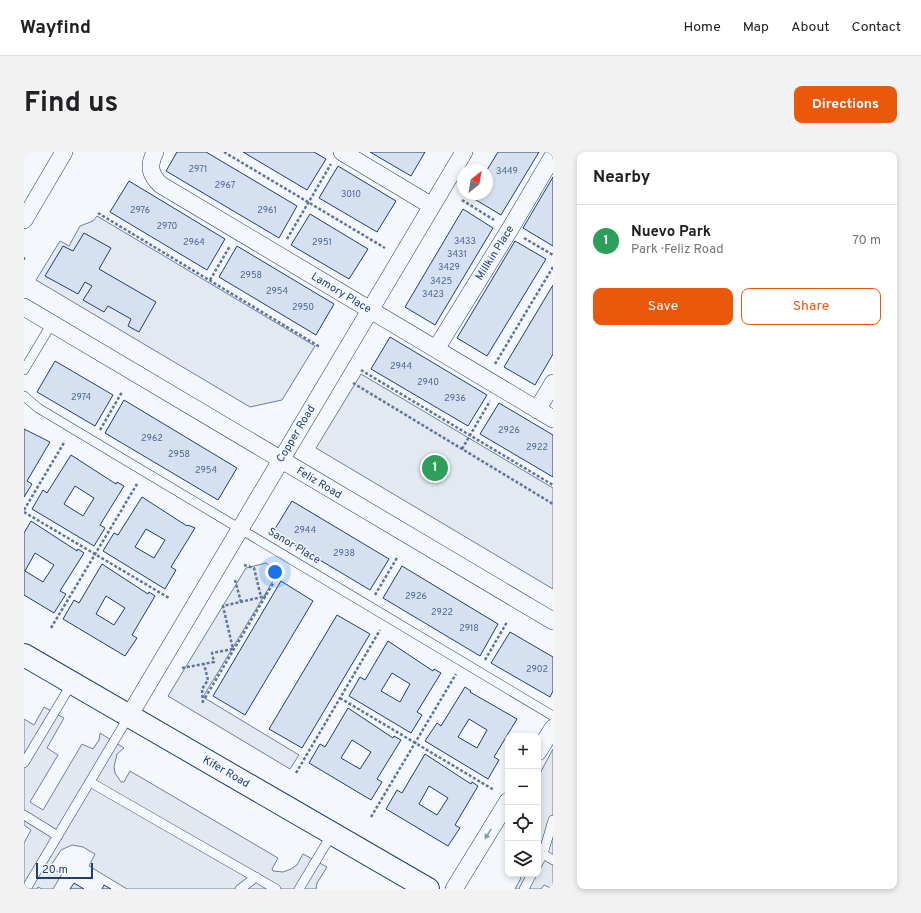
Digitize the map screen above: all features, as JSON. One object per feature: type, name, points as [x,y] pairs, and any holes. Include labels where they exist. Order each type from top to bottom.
[{"type":"main road","name":"Kifer Road","points":[[24,654],[428,889]]},
{"type":"street","points":[[24,220],[64,152]]},
{"type":"street","name":"Lamory Place","points":[[154,152],[151,161],[151,171],[154,178],[161,185],[553,419]]},
{"type":"street","name":"Copper Road","points":[[129,716],[369,309],[464,152]]},
{"type":"street","points":[[339,155],[432,206]]},
{"type":"street","name":"Millkin Place","points":[[436,349],[553,156]]},
{"type":"street","name":"Feliz Road","points":[[24,306],[553,622]]},
{"type":"street","points":[[537,410],[553,382]]},
{"type":"street","points":[[541,747],[553,728]]},
{"type":"street","points":[[454,889],[503,796]]},
{"type":"lane","points":[[24,370],[52,323]]},
{"type":"lane","name":"Sanor Place","points":[[24,396],[38,408],[553,716]]},
{"type":"lane","points":[[24,763],[27,750],[72,683]]},
{"type":"lane","points":[[26,889],[129,716]]},
{"type":"lane","points":[[90,782],[276,889]]},
{"type":"lane","points":[[24,815],[58,836]]},
{"type":"lane","points":[[541,858],[553,820]]},
{"type":"lane","points":[[299,889],[332,834]]},
{"type":"lane","points":[[543,854],[553,860]]},
{"type":"lane","points":[[240,889],[256,877]]},
{"type":"lane","points":[[524,889],[530,877]]},
{"type":"path","points":[[224,152],[400,257]]},
{"type":"path","points":[[278,255],[339,155]]},
{"type":"path","points":[[98,213],[320,347]]},
{"type":"path","points":[[210,280],[238,231]]},
{"type":"path","points":[[493,368],[553,267]]},
{"type":"path","points":[[361,370],[553,485]]},
{"type":"path","points":[[353,383],[553,504]]},
{"type":"path","points":[[462,449],[499,387]]},
{"type":"path","points":[[93,440],[122,392]]},
{"type":"path","points":[[65,440],[24,511],[169,598]]},
{"type":"path","points":[[51,628],[138,483]]},
{"type":"path","points":[[369,605],[398,556]]},
{"type":"path","points":[[244,565],[254,568],[261,598]]},
{"type":"path","points":[[206,698],[282,570]]},
{"type":"path","points":[[235,580],[240,602]]},
{"type":"path","points":[[182,668],[214,662],[212,653],[233,649],[222,606],[266,596]]},
{"type":"path","points":[[478,671],[507,622]]},
{"type":"path","points":[[296,773],[380,630]]},
{"type":"path","points":[[203,703],[202,689],[208,680],[204,664]]},
{"type":"path","points":[[371,816],[456,674]]},
{"type":"path","points":[[340,698],[503,796]]},
{"type":"shaded area","points":[[97,216],[315,346],[282,400],[250,407],[36,280],[60,241],[69,246],[80,226],[93,221]]},
{"type":"shaded area","points":[[361,374],[553,488],[553,589],[316,448]]},
{"type":"shaded area","points":[[266,563],[279,571],[203,697],[299,755],[290,769],[168,696],[246,568]]},
{"type":"shaded area","points":[[44,707],[64,718],[47,748],[58,755],[30,802],[43,810],[82,744],[93,749],[99,740],[100,733],[124,748],[117,754],[114,767],[115,773],[121,782],[124,782],[130,771],[278,858],[272,869],[273,871],[283,872],[291,869],[297,865],[303,854],[327,867],[317,883],[316,889],[127,889],[89,866],[95,854],[83,847],[72,845],[61,850],[50,867],[62,874],[53,889],[42,889],[38,887],[37,889],[24,889],[24,843],[31,830],[24,825],[24,719],[34,725]]},
{"type":"shaded area","points":[[553,749],[553,889],[544,885],[541,889],[515,889],[521,878],[520,877],[541,877],[541,771]]},
{"type":"building","points":[[177,152],[206,152],[297,206],[279,238],[166,171]]},
{"type":"building","points":[[243,152],[314,152],[326,159],[307,190]]},
{"type":"building","points":[[370,152],[425,152],[411,176]]},
{"type":"building","points":[[498,152],[539,152],[501,215],[476,200],[493,200],[493,164],[491,164]]},
{"type":"building","points":[[338,166],[396,201],[377,232],[319,198]]},
{"type":"building","points":[[553,177],[553,246],[523,228]]},
{"type":"building","points":[[129,181],[225,239],[207,270],[110,212]]},
{"type":"building","points":[[463,209],[493,228],[435,325],[405,307]]},
{"type":"building","points":[[310,214],[368,249],[349,279],[291,245]]},
{"type":"building","points":[[84,233],[111,248],[99,269],[156,302],[139,332],[128,326],[131,319],[108,306],[104,312],[83,300],[92,286],[85,282],[78,294],[45,276],[63,246],[73,251]]},
{"type":"building","points":[[515,241],[546,259],[487,356],[457,338]]},
{"type":"building","points":[[237,246],[334,304],[316,335],[219,277]]},
{"type":"building","points":[[553,285],[553,354],[535,385],[504,367]]},
{"type":"building","points":[[390,337],[487,395],[468,426],[371,369]]},
{"type":"building","points":[[55,361],[113,395],[95,426],[37,392]]},
{"type":"building","points":[[124,400],[237,468],[218,500],[105,433]]},
{"type":"building","points":[[499,403],[553,435],[553,477],[480,434]]},
{"type":"building","points":[[24,429],[50,442],[27,481],[32,484],[24,497]]},
{"type":"building","points":[[71,455],[116,484],[117,482],[124,486],[100,525],[105,528],[94,546],[32,509],[43,490],[47,493]],"holes":[[[75,486],[94,498],[83,516],[64,504]]]},
{"type":"building","points":[[142,497],[187,526],[188,525],[195,528],[171,567],[176,570],[165,589],[103,551],[114,533],[118,535]],"holes":[[[146,529],[165,540],[154,558],[135,547]]]},
{"type":"building","points":[[292,501],[389,559],[370,590],[273,532]]},
{"type":"building","points":[[31,521],[77,551],[78,549],[84,553],[60,591],[66,594],[54,613],[24,595],[24,533]],"holes":[[[35,553],[54,565],[43,582],[25,571]]]},
{"type":"building","points":[[102,564],[148,594],[149,592],[155,596],[132,635],[137,638],[125,656],[63,619],[74,600],[79,603]],"holes":[[[106,596],[125,608],[114,625],[96,614]]]},
{"type":"building","points":[[402,566],[498,624],[480,656],[383,598]]},
{"type":"building","points":[[281,581],[313,601],[245,715],[213,696]]},
{"type":"building","points":[[337,615],[370,634],[302,748],[269,729]]},
{"type":"building","points":[[510,632],[553,657],[553,691],[550,697],[491,663]]},
{"type":"building","points":[[388,641],[433,671],[434,669],[441,673],[417,712],[422,715],[411,733],[349,696],[360,677],[365,680]],"holes":[[[392,673],[410,684],[400,702],[381,691]]]},
{"type":"building","points":[[465,687],[471,691],[470,692],[517,719],[509,733],[505,733],[505,739],[494,757],[499,760],[488,779],[425,741],[437,723],[441,726]],"holes":[[[469,719],[487,730],[477,748],[458,737]]]},
{"type":"building","points":[[348,708],[393,738],[394,736],[401,740],[377,779],[382,782],[371,800],[309,763],[320,744],[325,747]],"holes":[[[352,740],[371,752],[360,769],[341,758]]]},
{"type":"building","points":[[425,754],[471,784],[472,782],[478,786],[455,825],[460,828],[448,846],[386,809],[397,790],[402,793]],"holes":[[[429,786],[448,798],[437,815],[419,804]]]},
{"type":"building","points":[[74,883],[84,889],[70,889]]},
{"type":"building","points":[[104,885],[111,889],[102,889]]},
{"type":"place","name":"Nuevo Park","points":[[435,468]]}]
